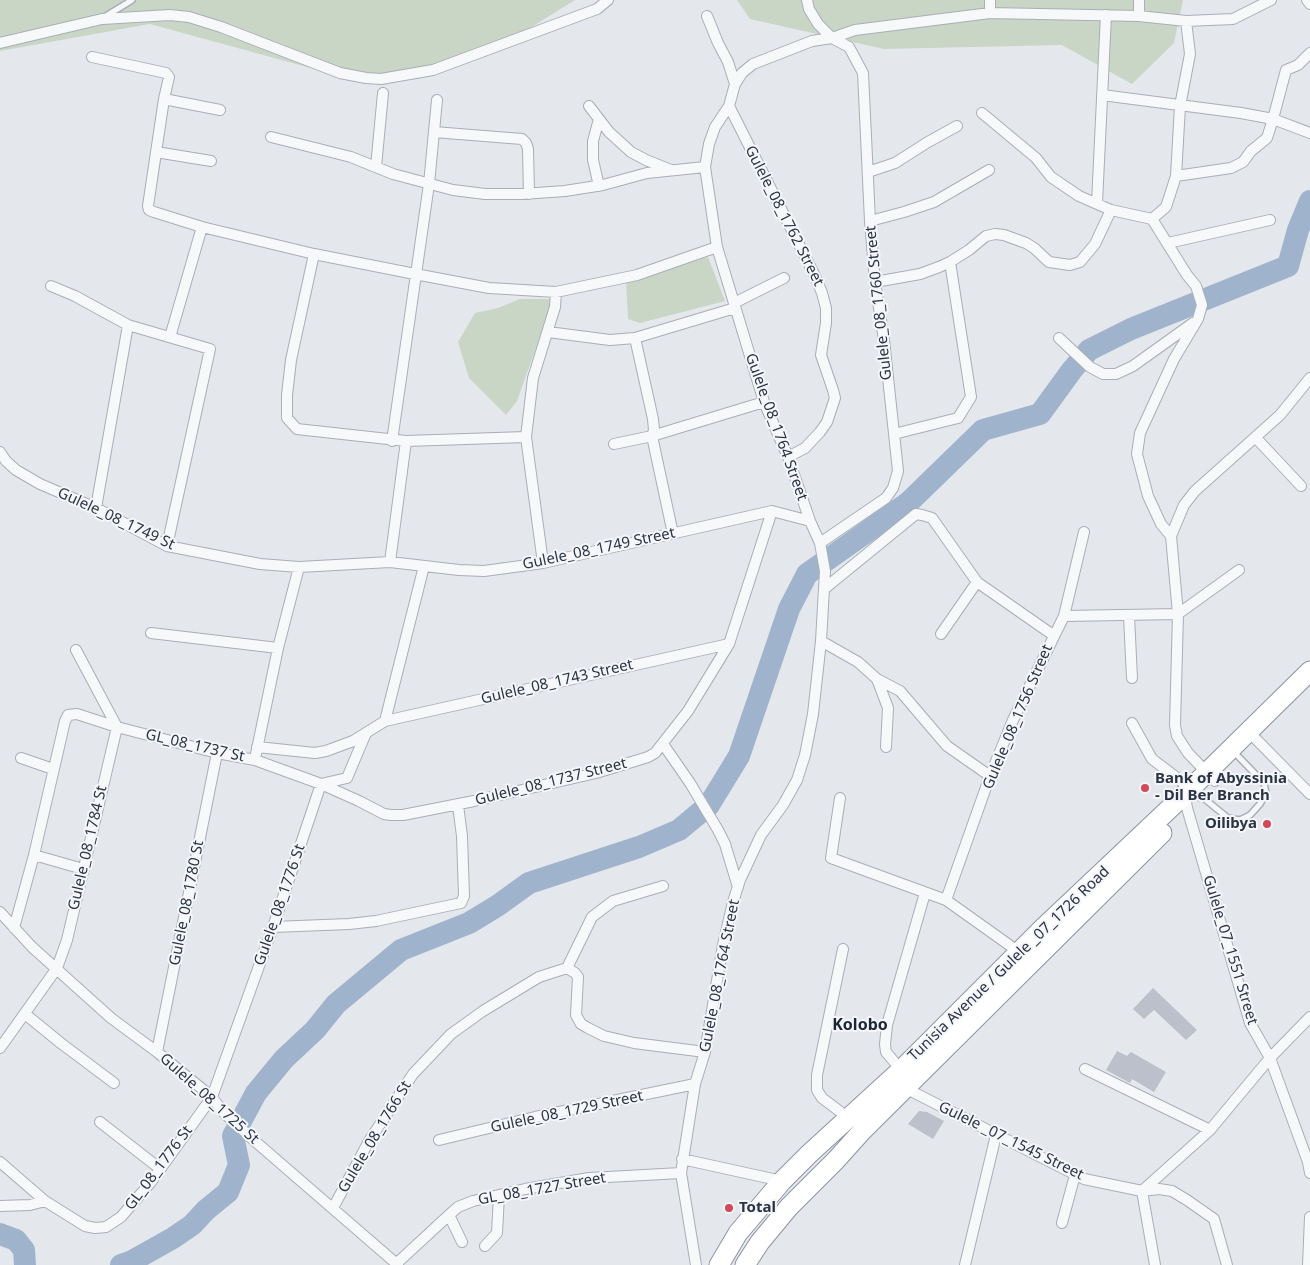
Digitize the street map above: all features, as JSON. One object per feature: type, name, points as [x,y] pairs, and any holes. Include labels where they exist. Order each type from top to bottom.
[{"type":"highway","name":"Tunisia Avenue / Gulele _07_1726 Road","points":[[719,1265],[738,1233],[782,1181],[809,1154],[856,1124],[903,1079],[1252,736],[1310,671]]},
{"type":"highway","name":"Tunisia Avenue / Gulele _07_1726 Road","points":[[1252,736],[1310,686]]},
{"type":"highway","name":"Tunisia Avenue / Gulele _07_1726 Road","points":[[903,1079],[1019,952],[1191,797]]},
{"type":"highway","name":"Tunisia Avenue / Gulele _07_1726 Road","points":[[745,1265],[760,1242],[789,1207],[836,1160],[856,1124]]},
{"type":"street","points":[[0,43],[102,19],[170,15],[189,17],[221,27],[340,73],[381,79],[433,70],[596,9],[608,0]]},
{"type":"street","name":"Gulele_08_1760 Street","points":[[807,0],[809,10],[818,24],[832,38],[849,47],[863,73],[875,282],[898,471],[893,488],[886,498],[820,543]]},
{"type":"street","points":[[990,0],[990,13]]},
{"type":"street","points":[[1139,0],[1139,16]]},
{"type":"street","points":[[735,84],[742,73],[753,64],[812,41],[832,38],[855,30],[990,13],[1139,16],[1186,21],[1233,20],[1271,0]]},
{"type":"street","points":[[1307,0],[1310,4]]},
{"type":"street","points":[[707,16],[728,62],[735,84]]},
{"type":"street","points":[[1097,203],[1106,16]]},
{"type":"street","points":[[1152,219],[1166,207],[1176,176],[1180,106],[1190,54],[1186,21]]},
{"type":"street","points":[[1176,176],[1232,168],[1243,162],[1267,138],[1286,70],[1298,66],[1310,53]]},
{"type":"street","points":[[92,58],[166,73],[169,77],[148,202],[149,210],[202,227],[314,254],[490,288],[556,292],[637,275],[717,247]]},
{"type":"street","name":"Gulele_08_1764 Street","points":[[696,1265],[681,1173],[695,1084],[705,1052],[733,902],[761,835],[783,805],[800,772],[810,736],[825,572],[820,543],[810,522],[788,457],[764,402],[717,247],[705,167],[709,144],[715,127],[729,106],[735,84]]},
{"type":"street","points":[[376,167],[383,93]]},
{"type":"street","points":[[1102,95],[1241,113],[1273,119],[1310,133]]},
{"type":"street","points":[[164,99],[220,110]]},
{"type":"street","points":[[392,441],[429,184],[437,100]]},
{"type":"street","points":[[589,106],[609,132],[631,152],[673,170]]},
{"type":"street","name":"Gulele_08_1762 Street","points":[[729,106],[815,276],[826,308],[826,323],[821,354],[835,398],[827,422],[812,441],[788,457]]},
{"type":"street","points":[[982,113],[1036,158],[1051,176],[1079,196],[1112,210],[1152,219],[1196,286],[1202,305],[1198,319],[1174,359],[1140,433],[1138,444],[1137,454],[1148,496],[1161,524],[1171,536]]},
{"type":"street","points":[[599,119],[593,141],[593,160],[599,186]]},
{"type":"street","points":[[868,172],[895,163],[957,126]]},
{"type":"street","points":[[434,132],[522,139],[528,149],[529,194]]},
{"type":"street","points":[[271,137],[352,157],[393,174],[429,184],[453,190],[485,194],[529,194],[565,191],[599,186],[648,173],[705,167]]},
{"type":"street","points":[[156,152],[211,161]]},
{"type":"street","points":[[870,221],[934,202],[989,170]]},
{"type":"street","points":[[875,282],[920,274],[950,262],[986,236],[995,234],[1004,235],[1026,243],[1049,262],[1070,265],[1080,262],[1096,244],[1112,210]]},
{"type":"street","points":[[1168,243],[1270,220]]},
{"type":"street","points":[[170,337],[202,227]]},
{"type":"street","points":[[314,254],[292,360],[287,395],[287,418],[297,429],[406,442],[526,437]]},
{"type":"street","points":[[894,434],[958,418],[972,397],[950,262]]},
{"type":"street","points":[[548,332],[610,340],[635,338],[734,306],[784,278]]},
{"type":"street","points":[[51,286],[83,300],[128,325],[210,349],[167,546]]},
{"type":"street","points":[[543,563],[526,437],[533,378],[555,307],[556,292]]},
{"type":"street","points":[[1059,338],[1090,367],[1102,374],[1116,374],[1133,366],[1198,319]]},
{"type":"street","points":[[96,508],[128,325]]},
{"type":"street","points":[[635,338],[654,419],[652,436],[673,534]]},
{"type":"street","points":[[1210,777],[1177,736],[1175,725],[1178,614],[1171,536],[1184,505],[1195,491],[1280,415],[1310,378]]},
{"type":"street","points":[[614,444],[652,436],[764,402]]},
{"type":"street","points":[[1256,438],[1301,486]]},
{"type":"street","points":[[390,562],[406,442]]},
{"type":"street","name":"Gulele_08_1749 St","points":[[0,452],[16,470],[40,484],[96,508],[167,546],[260,564],[299,567],[390,562],[424,566]]},
{"type":"street","points":[[772,511],[810,522]]},
{"type":"street","name":"Gulele_08_1749 Street","points":[[424,566],[484,571],[543,563],[772,511]]},
{"type":"street","name":"Gulele_08_1737 Street","points":[[321,784],[384,814],[403,815],[458,805],[596,774],[648,757],[663,744],[688,711],[729,644],[772,511]]},
{"type":"street","points":[[824,589],[916,514],[932,518],[977,582],[1053,635]]},
{"type":"street","name":"Gulele_08_1756 Street","points":[[946,900],[990,776],[1013,720],[1053,635],[1064,616],[1084,532]]},
{"type":"street","points":[[385,721],[424,566]]},
{"type":"street","points":[[255,760],[278,648],[299,567]]},
{"type":"street","points":[[1064,616],[1178,614],[1239,570]]},
{"type":"street","points":[[941,634],[977,582]]},
{"type":"street","points":[[1128,616],[1132,678]]},
{"type":"street","points":[[151,633],[278,648]]},
{"type":"street","points":[[820,641],[858,662],[877,679],[900,691],[947,746],[990,776]]},
{"type":"street","name":"Gulele_08_1743 Street","points":[[257,747],[315,753],[337,748],[385,721],[729,644]]},
{"type":"street","points":[[76,650],[117,727]]},
{"type":"street","points":[[877,679],[888,708],[886,747]]},
{"type":"street","name":"GL_08_1737 St","points":[[53,769],[64,721],[68,716],[76,714],[217,754],[255,760],[321,784]]},
{"type":"street","points":[[1132,723],[1152,758],[1191,797]]},
{"type":"street","name":"Gulele_08_1784 St","points":[[0,1048],[57,968],[67,940],[117,727]]},
{"type":"street","points":[[321,784],[347,778],[366,733]]},
{"type":"street","points":[[1252,736],[1310,794]]},
{"type":"street","points":[[663,744],[690,783],[718,830],[725,844],[738,887]]},
{"type":"street","name":"Gulele_08_1780 St","points":[[157,1052],[217,754]]},
{"type":"street","points":[[14,928],[34,855],[53,769],[20,758]]},
{"type":"street","name":"Gulele_08_1776 St","points":[[212,1097],[274,927],[321,784]]},
{"type":"street","name":"Gulele_07_1551 Street","points":[[1191,797],[1250,1022],[1270,1058],[1310,1169]]},
{"type":"street","points":[[840,798],[832,858],[946,900],[1019,952]]},
{"type":"street","points":[[274,927],[349,924],[461,903],[464,896],[462,836],[458,805]]},
{"type":"street","points":[[34,855],[83,869]]},
{"type":"street","points":[[662,886],[613,901],[592,917],[567,968],[576,973],[578,977],[577,1019],[588,1028],[604,1036],[634,1043],[705,1052]]},
{"type":"street","points":[[903,1079],[886,1052],[887,1025],[924,893]]},
{"type":"street","name":"Gulele_08_1725 St","points":[[0,912],[32,947],[111,1018],[157,1052],[212,1097],[223,1112],[257,1143],[397,1264]]},
{"type":"street","points":[[843,949],[817,1075],[817,1090],[822,1098],[856,1124]]},
{"type":"street","name":"Gulele_08_1766 St","points":[[332,1208],[369,1142],[413,1074],[451,1034],[483,1011],[539,977],[567,968]]},
{"type":"street","points":[[25,1014],[114,1083]]},
{"type":"street","points":[[1155,1265],[1142,1191],[1210,1130],[1270,1058],[1310,1017]]},
{"type":"street","points":[[1085,1069],[1210,1130]]},
{"type":"street","name":"Gulele _07_1545 Street","points":[[903,1079],[996,1135],[1084,1179],[1142,1191],[1159,1189],[1172,1191],[1214,1220],[1220,1236],[1226,1265]]},
{"type":"street","name":"Gulele_08_1729 Street","points":[[439,1140],[535,1117],[695,1084]]},
{"type":"street","name":"GL_08_1776 St","points":[[0,1162],[45,1201],[86,1226],[95,1228],[106,1227],[121,1217],[150,1182],[212,1097]]},
{"type":"street","points":[[100,1122],[159,1168]]},
{"type":"street","points":[[965,1265],[996,1135]]},
{"type":"street","points":[[682,1159],[782,1181]]},
{"type":"street","name":"GL_08_1727 Street","points":[[397,1264],[449,1214],[458,1207],[473,1201],[589,1178],[681,1173]]},
{"type":"street","points":[[1062,1223],[1075,1174]]},
{"type":"street","points":[[484,1246],[497,1233],[499,1195]]},
{"type":"street","points":[[0,1206],[30,1205],[45,1201]]},
{"type":"street","points":[[449,1214],[462,1242]]},
{"type":"street","points":[[1308,1265],[1310,1217]]},
{"type":"lane","points":[[102,19],[132,0]]},
{"type":"lane","points":[[1191,797],[1228,818],[1240,820],[1250,815],[1260,804],[1266,793],[1264,783],[1236,752]]},
{"type":"green space","points":[[0,0],[575,0],[488,54],[358,81],[150,24],[0,51]]},
{"type":"green space","points":[[737,0],[1183,0],[1174,43],[1132,84],[1062,45],[884,49],[750,19]]},
{"type":"green space","points":[[708,257],[725,301],[640,323],[628,319],[626,278]]},
{"type":"green space","points":[[520,299],[549,299],[552,302],[517,401],[506,415],[469,378],[458,342],[475,313],[498,308]]},
{"type":"building","points":[[1153,988],[1197,1030],[1186,1040],[1154,1010],[1144,1019],[1133,1009]]},
{"type":"building","points":[[1117,1051],[1127,1056],[1131,1052],[1166,1072],[1154,1092],[1132,1079],[1130,1083],[1106,1070]]},
{"type":"building","points":[[919,1111],[927,1112],[944,1121],[933,1139],[908,1124]]},
{"type":"waterway","points":[[121,1265],[132,1261],[173,1238],[192,1225],[206,1210],[228,1192],[239,1165],[233,1136],[256,1093],[284,1059],[315,1030],[336,1004],[401,950],[469,923],[529,883],[639,847],[679,830],[709,805],[739,756],[789,609],[807,574],[909,502],[983,430],[1040,414],[1089,350],[1131,329],[1288,266],[1298,230],[1310,201]]},
{"type":"waterway","points":[[0,1234],[16,1240],[24,1250],[25,1265]]},
{"type":"place","name":"Bank of Abyssinia - Dil Ber Branch","points":[[1145,788]]},
{"type":"place","name":"Oilibya","points":[[1267,824]]},
{"type":"place","name":"Total","points":[[729,1208]]},
{"type":"district","name":"Kolobo","points":[[860,1025]]}]
